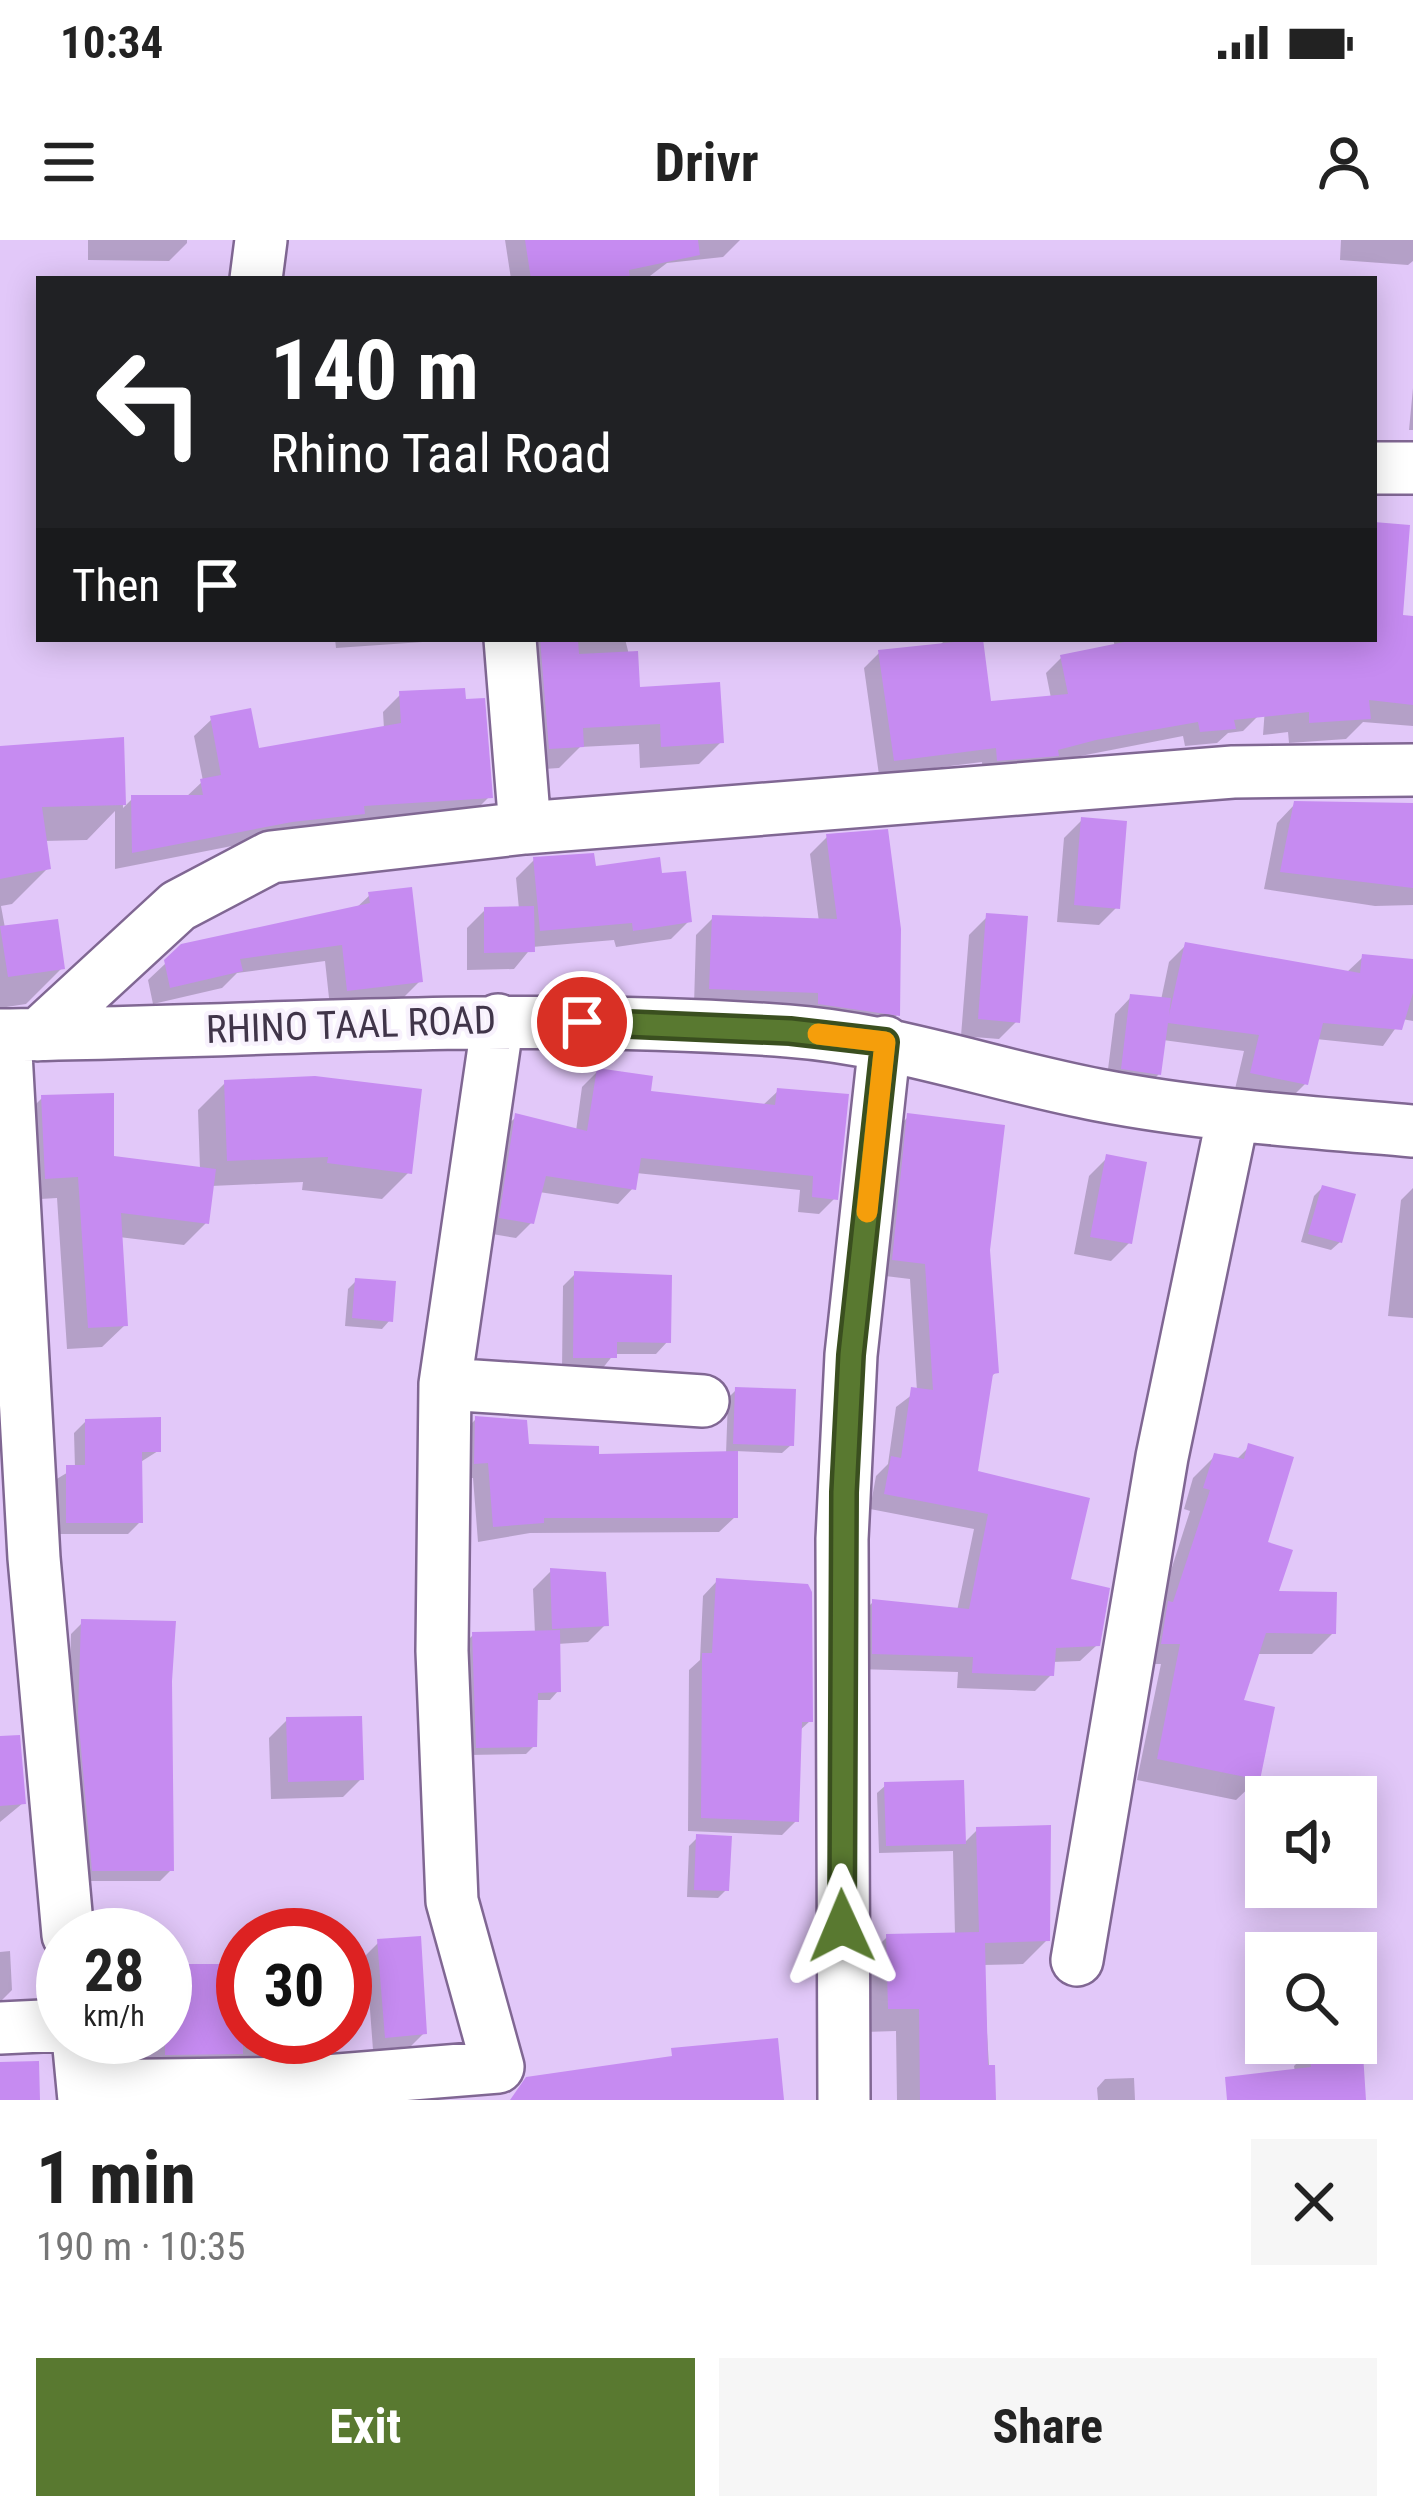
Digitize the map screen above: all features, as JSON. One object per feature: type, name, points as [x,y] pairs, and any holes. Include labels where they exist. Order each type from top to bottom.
[{"type":"street","points":[[256,276],[261,240]]},
{"type":"street","points":[[1377,468],[1413,468]]},
{"type":"street","points":[[510,642],[526,828]]},
{"type":"street","points":[[66,1908],[34,1558],[14,1035],[178,906],[271,857],[526,828],[1233,772],[1413,770]]},
{"type":"street","points":[[81,2074],[302,2083],[498,2067],[452,1901],[442,1673],[445,1384],[499,1020]]},
{"type":"street","name":"RHINO TAAL ROAD","points":[[14,1035],[499,1020],[790,1031],[885,1042],[1013,1078],[1233,1116],[1413,1131]]},
{"type":"street","points":[[844,2100],[842,1538],[851,1355],[885,1042]]},
{"type":"street","points":[[1077,1960],[1162,1457],[1233,1116]]},
{"type":"street","points":[[445,1384],[703,1401]]},
{"type":"street","points":[[0,2028],[36,2026]]},
{"type":"building","points":[[525,240],[698,240],[700,255],[629,270],[630,276],[531,276]]},
{"type":"building","points":[[1377,522],[1410,525],[1403,615],[1413,616],[1413,705],[1369,700],[1371,719],[1309,723],[1309,712],[1234,720],[1236,729],[1200,732],[1198,722],[1096,740],[1058,750],[1059,756],[997,761],[996,748],[894,761],[878,650],[983,642],[991,701],[1068,694],[1060,655],[1124,642],[1377,642]]},
{"type":"building","points":[[540,642],[578,642],[579,654],[638,651],[640,687],[720,682],[724,743],[661,747],[660,724],[583,728],[584,747],[549,749]]},
{"type":"building","points":[[465,688],[466,699],[485,698],[493,798],[364,806],[365,814],[292,822],[132,853],[131,795],[203,795],[200,779],[221,775],[210,716],[251,708],[259,748],[401,723],[399,691]]},
{"type":"building","points":[[124,737],[126,805],[42,807],[51,869],[0,879],[0,746]]},
{"type":"building","points":[[1294,801],[1413,803],[1413,888],[1280,872]]},
{"type":"building","points":[[1081,817],[1127,821],[1120,909],[1074,905]]},
{"type":"building","points":[[888,829],[901,929],[900,1016],[818,1004],[818,993],[709,989],[712,915],[837,919],[826,834]]},
{"type":"building","points":[[594,853],[596,866],[660,857],[662,873],[686,871],[692,922],[633,931],[632,923],[540,931],[533,857]]},
{"type":"building","points":[[412,887],[423,982],[347,991],[342,945],[240,959],[243,971],[170,988],[164,960],[181,944],[370,903],[368,892]]},
{"type":"building","points":[[534,906],[535,952],[484,953],[484,907]]},
{"type":"building","points":[[986,913],[1028,916],[1020,1023],[978,1019]]},
{"type":"building","points":[[58,919],[65,969],[8,977],[0,926]]},
{"type":"building","points":[[1185,942],[1360,973],[1362,954],[1413,959],[1413,993],[1402,1030],[1323,1023],[1308,1085],[1250,1073],[1259,1035],[1168,1023],[1161,1075],[1121,1069],[1130,994],[1171,998],[1169,1015]]},
{"type":"building","points":[[597,1068],[653,1076],[651,1091],[775,1105],[777,1088],[849,1094],[838,1200],[812,1197],[813,1176],[641,1158],[636,1190],[546,1176],[534,1224],[499,1218],[515,1113],[587,1131]]},
{"type":"building","points":[[315,1076],[422,1089],[412,1174],[327,1163],[328,1157],[227,1161],[224,1080]]},
{"type":"building","points":[[114,1093],[114,1156],[216,1169],[209,1224],[121,1213],[128,1326],[88,1328],[78,1177],[45,1179],[41,1095]]},
{"type":"building","points":[[907,1113],[1005,1125],[990,1250],[999,1373],[993,1374],[978,1471],[1090,1498],[1071,1579],[1110,1588],[1100,1646],[1056,1648],[1054,1676],[972,1673],[973,1657],[872,1654],[872,1599],[969,1609],[988,1514],[884,1494],[891,1456],[901,1458],[911,1387],[933,1390],[925,1264],[892,1260]]},
{"type":"building","points":[[1106,1154],[1147,1162],[1132,1244],[1090,1237]]},
{"type":"building","points":[[1322,1185],[1356,1194],[1342,1243],[1308,1234]]},
{"type":"building","points":[[574,1271],[672,1275],[671,1343],[617,1342],[617,1358],[573,1358]]},
{"type":"building","points":[[355,1278],[396,1281],[393,1322],[352,1318]]},
{"type":"building","points":[[735,1387],[796,1389],[794,1446],[733,1444]]},
{"type":"building","points":[[475,1416],[527,1420],[529,1444],[599,1446],[599,1454],[738,1451],[738,1518],[544,1518],[544,1523],[493,1527],[488,1463],[474,1464]]},
{"type":"building","points":[[161,1417],[161,1452],[142,1452],[143,1523],[66,1523],[66,1465],[85,1465],[85,1419]]},
{"type":"building","points":[[1248,1443],[1294,1457],[1268,1542],[1293,1550],[1279,1591],[1337,1592],[1336,1634],[1266,1633],[1244,1700],[1275,1707],[1261,1776],[1245,1777],[1157,1759],[1180,1644],[1161,1644],[1168,1601],[1173,1602],[1210,1490],[1203,1488],[1214,1453],[1244,1459]]},
{"type":"building","points":[[550,1568],[606,1572],[609,1626],[552,1629]]},
{"type":"building","points":[[716,1578],[808,1584],[812,1592],[813,1722],[802,1722],[799,1822],[701,1818],[702,1653],[712,1653]]},
{"type":"building","points":[[81,1619],[176,1621],[174,1871],[92,1871],[78,1715]]},
{"type":"building","points":[[560,1630],[561,1692],[538,1693],[537,1747],[476,1748],[472,1632]]},
{"type":"building","points":[[362,1716],[364,1780],[288,1782],[286,1717]]},
{"type":"building","points":[[20,1735],[26,1804],[0,1806],[0,1736]]},
{"type":"building","points":[[964,1780],[966,1844],[886,1846],[884,1782]]},
{"type":"building","points":[[1051,1825],[1050,1941],[985,1943],[988,2065],[995,2065],[996,2100],[920,2100],[919,2009],[888,2009],[886,1934],[979,1932],[976,1827]]},
{"type":"building","points":[[696,1834],[732,1836],[729,1891],[694,1890]]},
{"type":"building","points":[[421,1936],[427,2034],[385,2038],[377,1939]]},
{"type":"building","points":[[192,1964],[216,1964],[216,2054],[192,2055]]},
{"type":"building","points":[[778,2038],[784,2100],[510,2100],[526,2077],[672,2056],[671,2048]]},
{"type":"building","points":[[36,2061],[40,2100],[0,2100],[0,2062]]},
{"type":"building","points":[[1364,2064],[1366,2100],[1227,2100],[1225,2077]]},
{"type":"slow traffic","points":[[818,1034],[885,1042],[867,1212]]},
{"type":"route","points":[[582,1022],[790,1031],[885,1042],[851,1355],[844,1492],[842,1926]]}]
